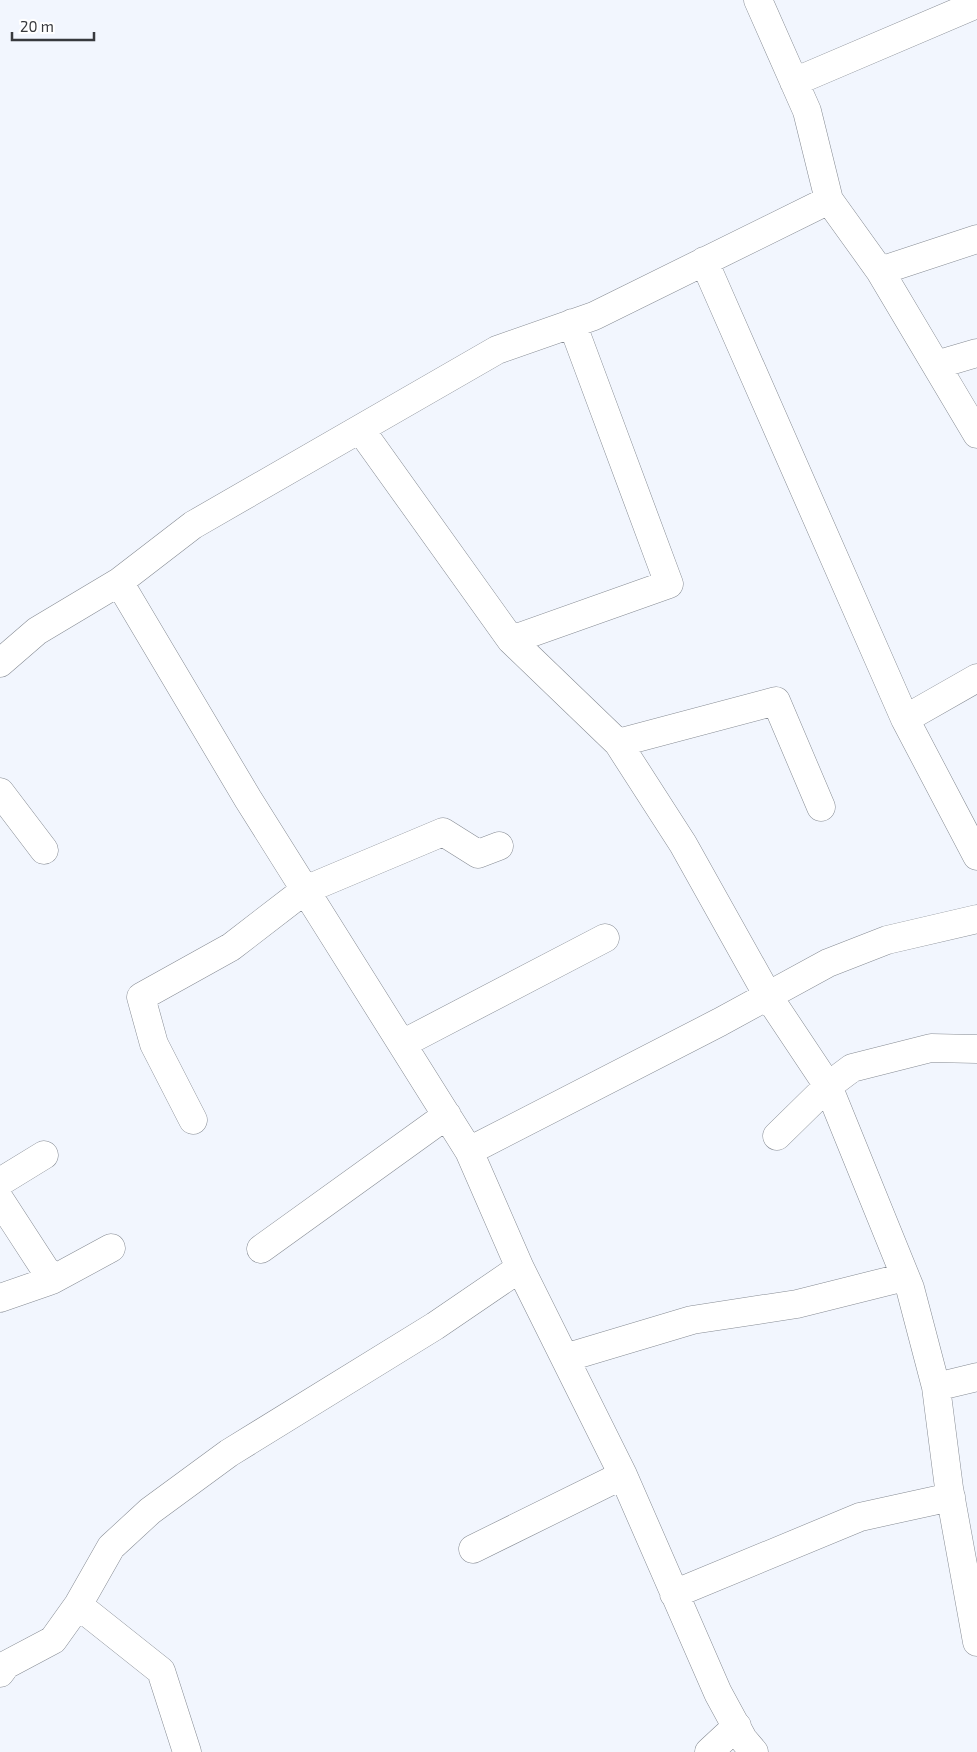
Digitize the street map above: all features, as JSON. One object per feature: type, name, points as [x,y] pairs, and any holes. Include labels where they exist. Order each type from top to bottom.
[{"type":"street","points":[[758,0],[807,111],[829,200],[880,271],[977,434]]},
{"type":"street","points":[[794,82],[977,4]]},
{"type":"street","points":[[0,663],[37,631],[119,582],[193,525],[498,350],[594,316],[829,200]]},
{"type":"street","points":[[880,271],[977,239]]},
{"type":"street","points":[[704,261],[905,719],[977,856]]},
{"type":"street","points":[[511,640],[669,584],[572,323]]},
{"type":"street","points":[[936,365],[977,353]]},
{"type":"street","points":[[360,429],[511,640],[618,744],[683,844],[768,996],[828,1086],[905,1277],[936,1388],[951,1498],[971,1571],[977,1642]]},
{"type":"street","points":[[119,582],[248,799],[469,1151],[520,1268],[622,1476],[718,1693],[743,1739],[754,1752]]},
{"type":"street","points":[[905,719],[977,678]]},
{"type":"street","points":[[618,744],[776,701],[821,807]]},
{"type":"street","points":[[0,792],[44,850]]},
{"type":"street","points":[[193,1120],[154,1044],[141,997],[231,947],[305,890],[443,832],[478,854],[500,846]]},
{"type":"street","points":[[469,1151],[720,1022],[828,963],[887,940],[977,919]]},
{"type":"street","points":[[402,1044],[605,938]]},
{"type":"street","points":[[777,1136],[828,1086],[852,1068],[931,1048],[977,1049]]},
{"type":"street","points":[[261,1249],[447,1115]]},
{"type":"street","points":[[0,1182],[44,1155]]},
{"type":"street","points":[[0,1200],[52,1280]]},
{"type":"street","points":[[0,1298],[52,1280],[111,1248]]},
{"type":"street","points":[[2,1663],[53,1640],[78,1605],[111,1547],[150,1512],[229,1453],[435,1326],[520,1268]]},
{"type":"street","points":[[565,1358],[692,1320],[797,1304],[905,1277]]},
{"type":"street","points":[[936,1388],[977,1376]]},
{"type":"street","points":[[473,1549],[622,1476]]},
{"type":"street","points":[[674,1594],[860,1517],[951,1498]]},
{"type":"street","points":[[78,1605],[161,1671],[187,1752]]},
{"type":"street","points":[[709,1752],[737,1726]]}]
